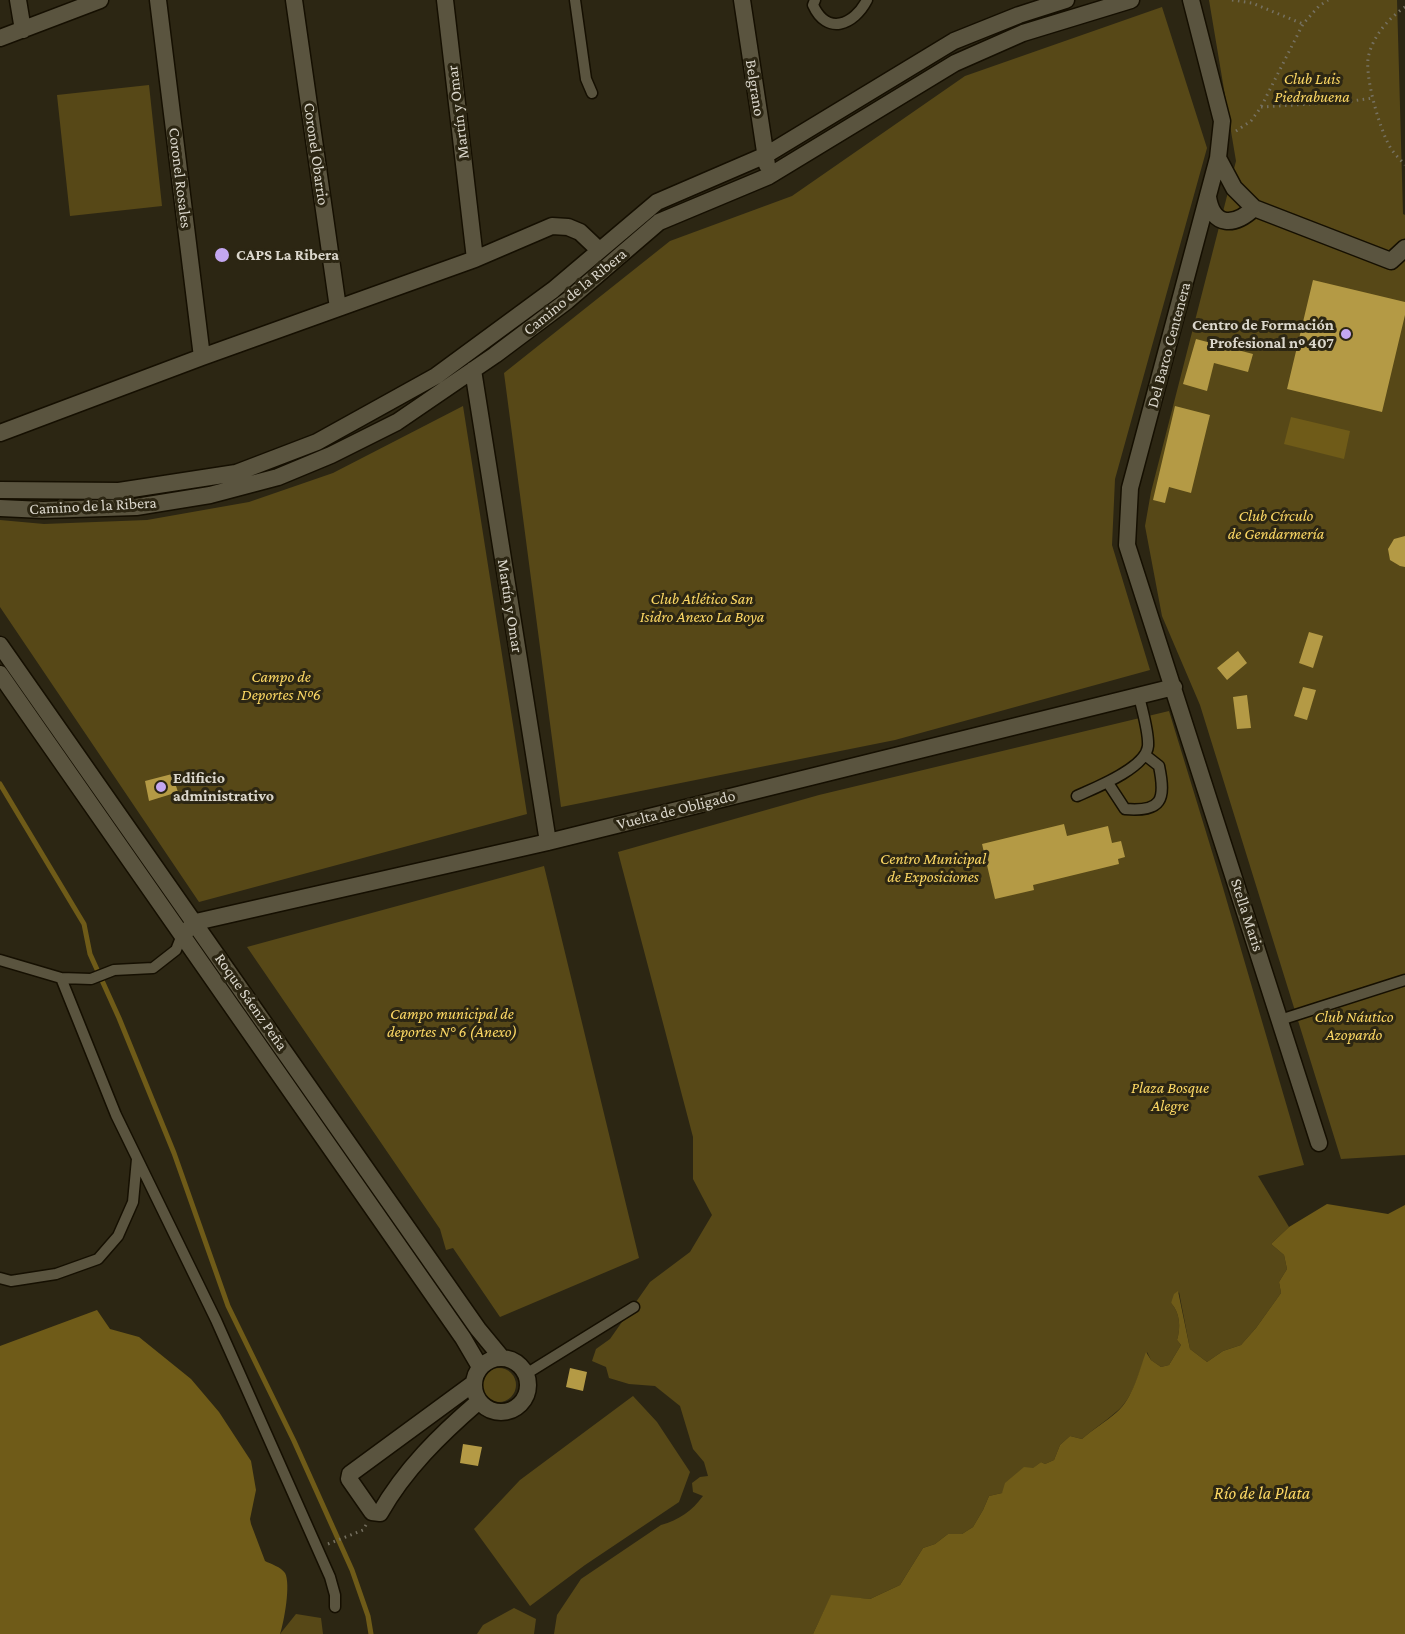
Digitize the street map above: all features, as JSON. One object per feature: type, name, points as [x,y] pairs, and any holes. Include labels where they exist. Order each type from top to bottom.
[{"type":"street","points":[[18,0],[23,30]]},
{"type":"street","points":[[0,39],[100,0]]},
{"type":"street","name":"Coronel Rosales","points":[[158,0],[202,357]]},
{"type":"street","name":"Coronel Obarrio","points":[[294,0],[338,308]]},
{"type":"street","name":"Martín y Omar","points":[[445,0],[476,259]]},
{"type":"street","name":"Belgrano","points":[[742,0],[769,176]]},
{"type":"street","name":"Camino de la Ribera","points":[[0,490],[119,491],[236,473],[317,442],[436,376],[553,290],[657,202],[766,155],[954,41],[1018,7],[1066,0]]},
{"type":"street","name":"Camino de la Ribera","points":[[0,508],[43,510],[136,507],[210,495],[278,477],[331,456],[397,422],[473,370],[567,301],[659,222],[769,176],[955,63],[1023,33],[1131,0]]},
{"type":"street","name":"Del Barco Centenera","points":[[1174,687],[1127,545],[1130,488],[1219,150],[1222,122],[1191,0]]},
{"type":"street","points":[[1018,7],[1023,33]]},
{"type":"street","points":[[1219,150],[1234,188],[1254,208],[1398,264],[1405,248]]},
{"type":"street","points":[[1208,196],[1210,208],[1222,220],[1230,222],[1244,218],[1254,208]]},
{"type":"street","name":"Camino de la Ribera","points":[[0,433],[202,357],[476,259],[552,226],[568,226],[580,232],[599,250]]},
{"type":"street","name":"Martín y Omar","points":[[473,370],[548,842]]},
{"type":"street","name":"Roque Sáenz Peña","points":[[0,645],[196,922],[478,1329],[502,1358],[509,1358],[519,1364],[526,1374]]},
{"type":"street","name":"Roque Sáenz Peña","points":[[0,674],[463,1338],[477,1375],[473,1388],[478,1402]]},
{"type":"street","name":"Vuelta de Obligado","points":[[196,922],[548,842],[1174,687]]},
{"type":"street","name":"Stella Maris","points":[[1174,687],[1320,1143]]},
{"type":"street","points":[[182,935],[196,922]]},
{"type":"street","points":[[502,1358],[488,1362],[477,1375],[350,1474],[349,1479],[372,1512],[380,1513],[394,1487],[439,1436],[478,1402],[490,1411],[506,1413],[520,1406],[526,1397],[529,1385],[526,1374]]},
{"type":"lane","points":[[575,0],[586,79],[592,93]]},
{"type":"lane","points":[[815,0],[813,5],[818,18],[829,23],[844,24],[861,11],[867,0]]},
{"type":"lane","points":[[1077,796],[1108,783],[1129,770],[1145,755],[1148,747],[1139,696]]},
{"type":"lane","points":[[1108,783],[1125,809],[1152,808],[1160,801],[1164,787],[1160,766],[1145,755]]},
{"type":"lane","points":[[0,960],[61,978],[91,979],[114,970],[153,968],[176,950],[182,935]]},
{"type":"lane","points":[[61,978],[116,1115],[216,1320],[326,1567],[335,1596],[335,1607]]},
{"type":"lane","points":[[1280,1020],[1405,980]]},
{"type":"lane","points":[[0,1278],[12,1281],[56,1274],[98,1259],[118,1236],[133,1202],[137,1158]]},
{"type":"lane","points":[[526,1374],[633,1307]]},
{"type":"path","points":[[1232,0],[1252,3],[1303,24]]},
{"type":"path","points":[[1219,150],[1251,121],[1303,24],[1319,6],[1328,0]]},
{"type":"path","points":[[1405,8],[1382,27],[1368,54],[1368,73],[1373,98],[1390,147],[1405,165]]},
{"type":"path","points":[[1261,106],[1345,102],[1373,98]]},
{"type":"path","points":[[321,1547],[355,1534]]},
{"type":"green space","name":"Club Círculo de Gendarmería","points":[[1209,0],[1397,0],[1403,214],[1405,215],[1405,1155],[1341,1159],[1200,705],[1162,616],[1145,526],[1151,492],[1236,161]]},
{"type":"green space","name":"Club Atlético San Isidro Anexo La Boya","points":[[1162,7],[1207,148],[1115,479],[1112,545],[1150,670],[895,740],[561,807],[504,373],[670,241],[792,196],[965,76]]},
{"type":"green space","points":[[149,85],[162,206],[70,216],[57,95]]},
{"type":"green space","name":"Campo de Deportes Nº6","points":[[463,406],[527,814],[199,902],[0,607],[0,520],[44,524],[147,520],[249,502],[333,473]]},
{"type":"green space","points":[[1169,711],[1304,1165],[1258,1176],[1289,1227],[1271,1244],[1284,1255],[1287,1269],[1279,1282],[1281,1293],[1241,1345],[1223,1351],[1207,1362],[1190,1349],[1179,1292],[1171,1303],[1178,1315],[1177,1340],[1181,1345],[1169,1365],[1161,1367],[1151,1360],[1147,1352],[1131,1393],[1122,1407],[1112,1416],[1082,1439],[1070,1436],[1060,1445],[1054,1460],[1045,1464],[1041,1462],[1002,1493],[989,1496],[973,1527],[962,1534],[948,1534],[935,1544],[923,1548],[900,1585],[870,1599],[831,1596],[813,1634],[554,1634],[557,1615],[581,1579],[661,1525],[679,1518],[690,1510],[703,1496],[693,1492],[692,1483],[700,1477],[708,1476],[704,1462],[693,1449],[680,1406],[655,1386],[629,1384],[609,1378],[606,1367],[592,1361],[596,1349],[610,1339],[650,1282],[690,1252],[712,1215],[693,1179],[693,1137],[618,852],[819,795]]},
{"type":"green space","name":"Campo municipal de deportes N° 6 (Anexo)","points":[[544,866],[639,1258],[500,1317],[453,1248],[446,1250],[440,1229],[247,947]]},
{"type":"green space","points":[[499,1368],[511,1373],[516,1385],[511,1397],[499,1402],[487,1397],[482,1385],[487,1373]]},
{"type":"green space","points":[[633,1396],[657,1422],[690,1472],[679,1502],[585,1565],[530,1606],[474,1529],[520,1480]]},
{"type":"green space","points":[[514,1608],[536,1619],[534,1634],[477,1634],[483,1625]]},
{"type":"green space","points":[[296,1614],[321,1618],[323,1634],[280,1634]]},
{"type":"water","points":[[1291,417],[1350,431],[1344,459],[1284,444]]},
{"type":"water","name":"Río de la Plata","points":[[1327,1204],[1388,1214],[1405,1205],[1405,1634],[813,1634],[831,1595],[870,1599],[900,1585],[923,1548],[935,1544],[948,1534],[962,1534],[973,1527],[989,1496],[1002,1493],[1005,1483],[1024,1467],[1033,1468],[1041,1462],[1045,1464],[1054,1460],[1060,1445],[1070,1436],[1082,1439],[1113,1416],[1123,1406],[1131,1392],[1146,1352],[1151,1360],[1161,1367],[1169,1365],[1181,1345],[1177,1340],[1178,1315],[1171,1303],[1174,1294],[1178,1291],[1190,1349],[1207,1362],[1223,1351],[1241,1345],[1281,1293],[1279,1282],[1287,1269],[1284,1255],[1271,1244],[1289,1227]]},
{"type":"water","points":[[97,1310],[110,1329],[139,1337],[191,1379],[219,1412],[251,1461],[256,1490],[251,1524],[265,1561],[281,1569],[287,1578],[286,1603],[280,1634],[0,1634],[0,1346]]},
{"type":"building","points":[[1313,280],[1405,302],[1405,315],[1382,412],[1287,389]]},
{"type":"building","points":[[1196,339],[1253,354],[1248,372],[1214,363],[1207,391],[1183,384]]},
{"type":"building","points":[[1175,406],[1210,415],[1191,493],[1169,487],[1165,503],[1153,500]]},
{"type":"building","points":[[1405,536],[1405,567],[1390,560],[1388,549],[1394,539]]},
{"type":"building","points":[[1309,632],[1323,636],[1313,668],[1299,663]]},
{"type":"building","points":[[1238,651],[1247,663],[1227,680],[1217,668]]},
{"type":"building","points":[[1303,687],[1316,690],[1307,720],[1294,716]]},
{"type":"building","points":[[1247,695],[1251,728],[1237,729],[1233,697]]},
{"type":"building","name":"Edificio administrativo","points":[[172,774],[178,792],[149,801],[145,781]]},
{"type":"building","points":[[1064,824],[1067,836],[1108,826],[1112,843],[1121,841],[1125,857],[1118,859],[1119,864],[1033,885],[1034,890],[995,899],[982,844]]},
{"type":"building","points":[[570,1368],[587,1372],[583,1391],[566,1387]]},
{"type":"building","points":[[463,1444],[482,1447],[478,1466],[460,1463]]},
{"type":"waterway","points":[[0,784],[84,924],[90,954],[119,1018],[174,1153],[228,1306],[294,1441],[352,1570],[368,1616],[371,1634]]},
{"type":"place","name":"CAPS La Ribera","points":[[222,255]]},
{"type":"place","name":"Centro de Formación Profesional nº 407","points":[[1346,334]]},
{"type":"place","name":"Edificio administrativo","points":[[161,787]]},
{"type":"park label","name":"Club Luis Piedrabuena","points":[[1312,88]]},
{"type":"park label","name":"Centro Municipal de Exposiciones","points":[[933,868]]},
{"type":"park label","name":"Club Náutico Azopardo","points":[[1354,1026]]},
{"type":"park label","name":"Plaza Bosque Alegre","points":[[1170,1097]]}]
